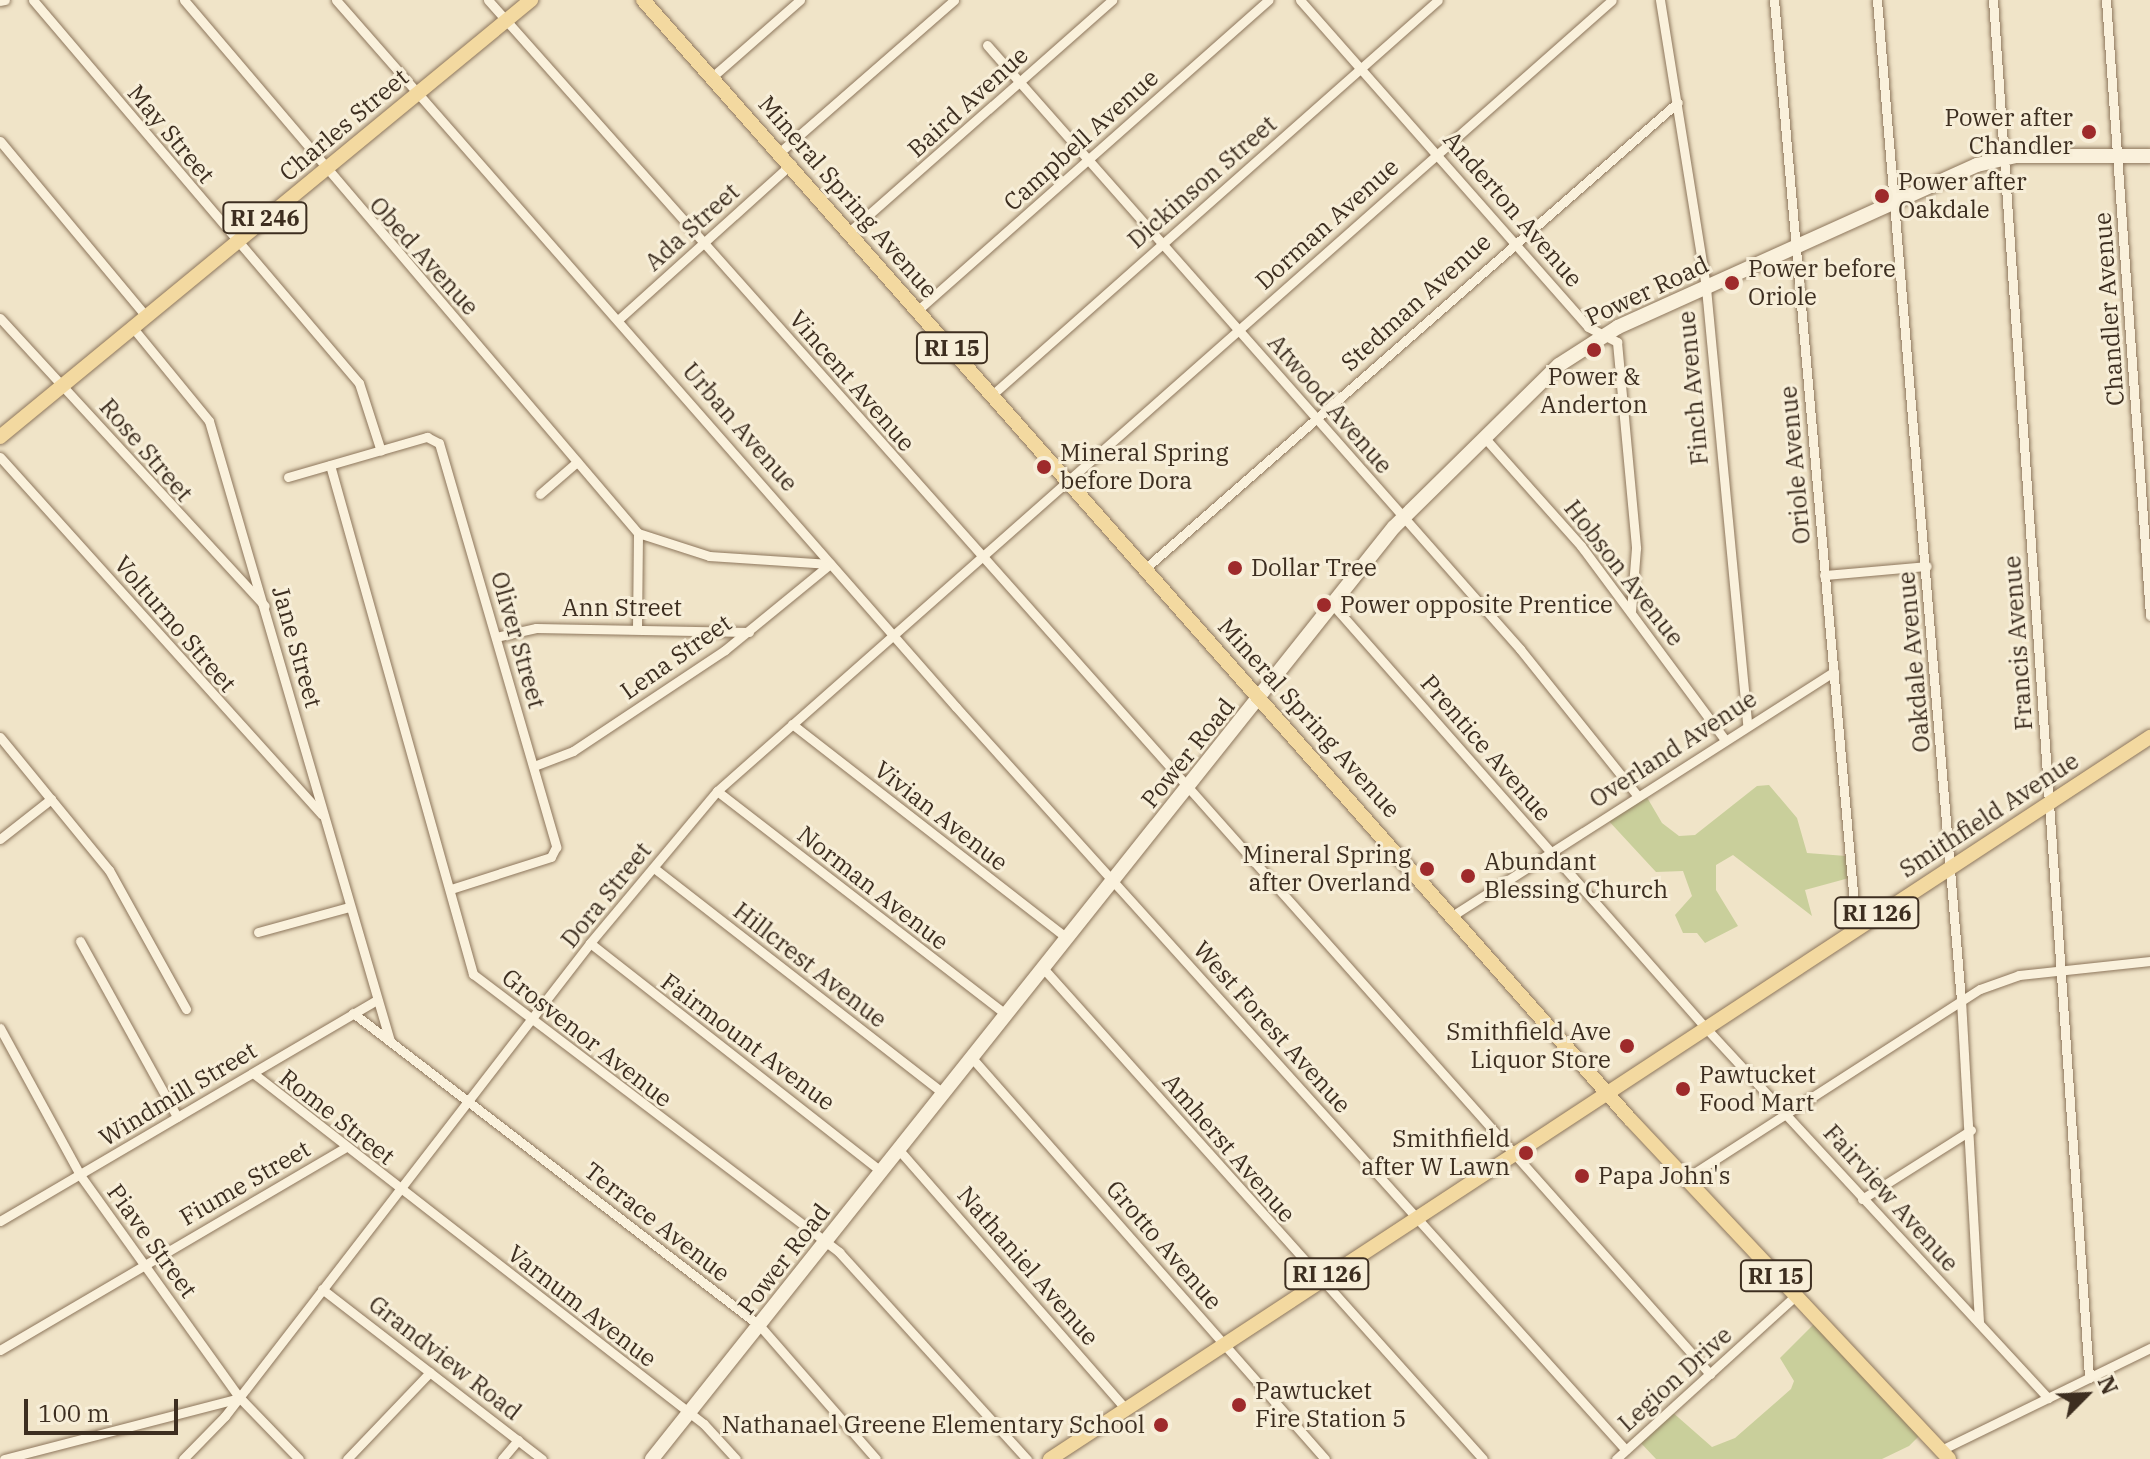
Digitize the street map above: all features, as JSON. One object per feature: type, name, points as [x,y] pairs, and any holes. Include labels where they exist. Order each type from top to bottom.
[{"type":"main road","name":"Charles Street","points":[[0,437],[531,0]]},
{"type":"main road","name":"Mineral Spring Avenue","points":[[644,0],[1455,914],[1605,1090],[1945,1455]]},
{"type":"main road","name":"Power Road","points":[[652,1459],[1403,518],[1484,437],[1603,334],[1895,200],[2003,158],[2150,156]]},
{"type":"main road","name":"Smithfield Avenue","points":[[1050,1459],[1605,1090],[2150,737]]},
{"type":"street","name":"May Street","points":[[33,0],[362,388],[381,451]]},
{"type":"street","name":"Obed Avenue","points":[[184,0],[324,170],[638,533]]},
{"type":"street","name":"Urban Avenue","points":[[336,0],[414,95],[619,319],[830,564],[1113,881]]},
{"type":"street","name":"Vincent Avenue","points":[[488,0],[1710,1374]]},
{"type":"street","points":[[712,77],[800,0]]},
{"type":"street","name":"Ada Street","points":[[619,319],[704,243],[786,158],[954,0]]},
{"type":"street","name":"Baird Avenue","points":[[849,232],[1112,0]]},
{"type":"street","name":"Campbell Avenue","points":[[918,310],[1269,0]]},
{"type":"street","name":"Anderton Avenue","points":[[1300,0],[1515,241],[1603,334],[1617,342],[1636,548],[1631,612]]},
{"type":"street","name":"Dickinson Street","points":[[993,394],[1438,0]]},
{"type":"street","name":"Dorman Avenue","points":[[1069,479],[1612,0]]},
{"type":"street","name":"Finch Avenue","points":[[1660,0],[1706,288],[1747,725]]},
{"type":"street","name":"Oriole Avenue","points":[[1774,0],[1856,927]]},
{"type":"street","name":"Oakdale Avenue","points":[[1877,0],[1927,566],[1961,1000],[1971,1130],[1979,1322]]},
{"type":"street","name":"Francis Avenue","points":[[1993,0],[2063,970],[2089,1378]]},
{"type":"street","name":"Chandler Avenue","points":[[2106,0],[2150,615]]},
{"type":"street","name":"Atwood Avenue","points":[[987,45],[1403,518],[1637,795]]},
{"type":"street","name":"Stedman Avenue","points":[[1148,566],[1515,241],[1678,102]]},
{"type":"street","points":[[0,141],[146,316]]},
{"type":"street","name":"Rose Street","points":[[0,318],[60,388],[265,606]]},
{"type":"street","name":"Jane Street","points":[[133,328],[209,421],[265,606],[376,1000]]},
{"type":"street","name":"Hobson Avenue","points":[[1484,437],[1631,612],[1725,740]]},
{"type":"street","name":"Oliver Street","points":[[381,451],[436,438],[534,766],[555,855],[451,889]]},
{"type":"street","points":[[288,477],[381,451]]},
{"type":"street","name":"Volturno Street","points":[[0,457],[324,815]]},
{"type":"street","points":[[540,494],[577,462]]},
{"type":"street","name":"Grosvenor Avenue","points":[[330,465],[473,974],[866,1278],[1027,1459]]},
{"type":"street","name":"Dora Street","points":[[183,1459],[239,1397],[590,943],[717,791],[1069,479]]},
{"type":"street","points":[[637,629],[638,533],[709,556],[830,564]]},
{"type":"street","name":"Lena Street","points":[[534,766],[573,751],[749,632],[830,564]]},
{"type":"street","points":[[1824,575],[1927,566]]},
{"type":"street","name":"Prentice Avenue","points":[[1333,605],[1704,1026]]},
{"type":"street","name":"Ann Street","points":[[496,637],[536,628],[749,632]]},
{"type":"street","name":"Overland Avenue","points":[[1455,914],[1834,672]]},
{"type":"street","name":"Vivian Avenue","points":[[792,724],[1067,938]]},
{"type":"street","points":[[0,737],[117,881],[186,1009]]},
{"type":"street","name":"Norman Avenue","points":[[717,791],[1006,1014]]},
{"type":"street","points":[[0,839],[51,799]]},
{"type":"street","name":"Hillcrest Avenue","points":[[654,868],[943,1093]]},
{"type":"street","name":"West Forest Avenue","points":[[1113,881],[1626,1450]]},
{"type":"street","points":[[258,932],[349,907]]},
{"type":"street","points":[[80,941],[177,1117]]},
{"type":"street","name":"Fairmount Avenue","points":[[590,943],[882,1172]]},
{"type":"street","points":[[1688,1177],[1961,1000],[2010,977],[2150,961]]},
{"type":"street","name":"Amherst Avenue","points":[[1043,968],[1318,1280],[1483,1459]]},
{"type":"street","points":[[376,1000],[390,1041]]},
{"type":"street","name":"Windmill Street","points":[[0,1221],[376,1000]]},
{"type":"street","name":"Terrace Avenue","points":[[353,1013],[760,1326],[876,1459]]},
{"type":"street","name":"Fairview Avenue","points":[[1704,1026],[2048,1398]]},
{"type":"street","name":"Piave Street","points":[[0,1028],[80,1175],[239,1397],[299,1459]]},
{"type":"street","name":"Grotto Avenue","points":[[972,1058],[1325,1459]]},
{"type":"street","name":"Rome Street","points":[[253,1073],[398,1190]]},
{"type":"street","points":[[1862,1199],[1971,1130]]},
{"type":"street","name":"Fiume Street","points":[[0,1350],[344,1148]]},
{"type":"street","name":"Nathaniel Avenue","points":[[899,1150],[1125,1408]]},
{"type":"street","name":"Varnum Avenue","points":[[398,1190],[689,1414],[736,1459]]},
{"type":"street","name":"Grandview Road","points":[[322,1289],[542,1459]]},
{"type":"street","name":"Legion Drive","points":[[1616,1459],[1795,1296]]},
{"type":"street","points":[[1945,1455],[2048,1398],[2150,1348]]},
{"type":"street","points":[[347,1459],[430,1372]]},
{"type":"street","points":[[4,1459],[239,1397]]},
{"type":"street","points":[[502,1459],[518,1440]]},
{"type":"green space","points":[[1769,785],[1797,818],[1807,853],[1846,856],[1849,878],[1805,890],[1812,916],[1733,855],[1716,865],[1716,890],[1738,926],[1705,943],[1697,933],[1683,933],[1675,915],[1692,896],[1683,871],[1656,872],[1606,818],[1645,794],[1662,823],[1679,836],[1695,835],[1757,786]]},
{"type":"green space","points":[[1818,1320],[1923,1432],[1909,1446],[1882,1459],[1656,1459],[1639,1441],[1671,1411],[1712,1447],[1735,1438],[1791,1389],[1794,1381],[1780,1358]]},
{"type":"place","name":"Power after Chandler","points":[[2089,132]]},
{"type":"place","name":"Power after Oakdale","points":[[1882,196]]},
{"type":"place","name":"Power before Oriole","points":[[1732,283]]},
{"type":"place","name":"Power & Anderton","points":[[1594,350]]},
{"type":"place","name":"Mineral Spring before Dora","points":[[1044,467]]},
{"type":"place","name":"Dollar Tree","points":[[1235,568]]},
{"type":"place","name":"Power opposite Prentice","points":[[1324,605]]},
{"type":"place","name":"Mineral Spring after Overland","points":[[1427,869]]},
{"type":"place","name":"Abundant Blessing Church","points":[[1468,876]]},
{"type":"place","name":"Smithfield Ave Liquor Store","points":[[1627,1046]]},
{"type":"place","name":"Pawtucket Food Mart","points":[[1683,1089]]},
{"type":"place","name":"Smithfield after W Lawn","points":[[1526,1153]]},
{"type":"place","name":"Papa John's","points":[[1582,1176]]},
{"type":"place","name":"Pawtucket Fire Station 5","points":[[1239,1405]]},
{"type":"place","name":"Nathanael Greene Elementary School","points":[[1161,1425]]}]
